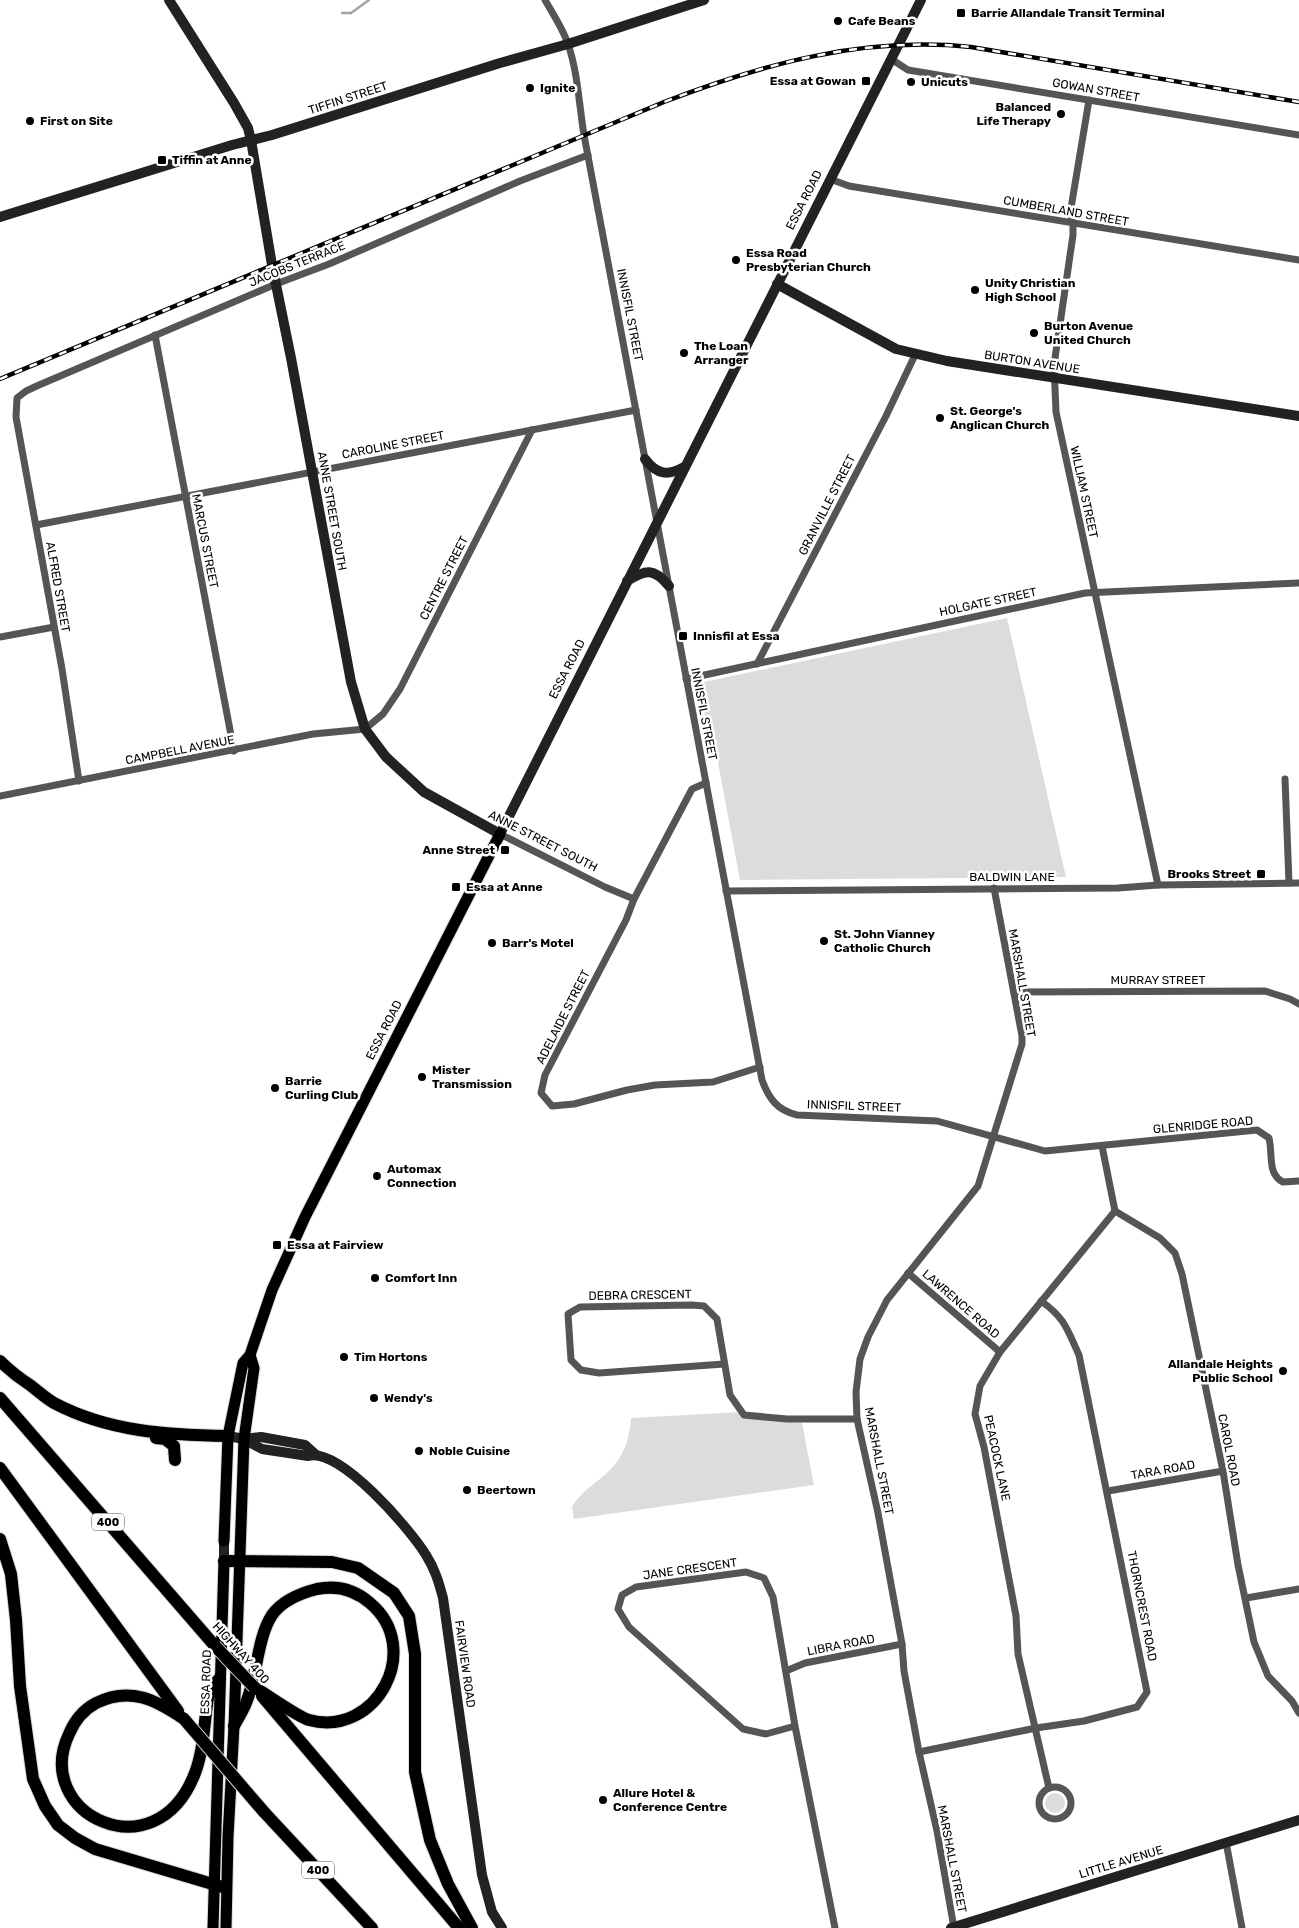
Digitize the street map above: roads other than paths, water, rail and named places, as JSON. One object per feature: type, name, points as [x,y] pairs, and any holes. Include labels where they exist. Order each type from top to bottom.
[{"type":"highway","points":[[0,1361],[53,1403],[83,1416],[128,1430],[140,1436],[170,1441],[174,1446],[175,1460]]},
{"type":"highway","name":"HIGHWAY 400","points":[[0,1398],[254,1687],[459,1928]]},
{"type":"highway","points":[[128,1430],[175,1435],[228,1436]]},
{"type":"highway","name":"400","points":[[0,1468],[184,1719],[264,1812],[372,1928]]},
{"type":"highway","points":[[0,1539],[11,1574],[21,1693],[34,1779],[45,1806],[58,1825],[75,1838],[95,1849],[220,1887]]},
{"type":"highway","points":[[224,1561],[332,1562],[358,1568],[394,1593],[409,1616],[415,1654],[415,1772],[430,1840],[448,1884],[472,1928]]},
{"type":"highway","points":[[234,1726],[247,1702],[263,1639],[272,1616],[292,1598],[307,1591],[328,1587],[344,1588],[359,1594],[380,1611],[390,1629],[394,1651],[392,1671],[382,1692],[364,1711],[351,1718],[334,1723],[308,1720],[254,1687]]},
{"type":"highway","points":[[184,1719],[164,1705],[147,1698],[132,1695],[114,1696],[96,1703],[84,1711],[74,1724],[61,1755],[65,1783],[74,1800],[91,1816],[110,1826],[144,1825],[165,1816],[183,1798],[196,1772],[208,1698],[212,1687],[220,1678]]},
{"type":"main road","name":"ESSA ROAD","points":[[224,1540],[228,1436],[243,1363],[250,1355],[272,1290],[305,1217],[500,834]]},
{"type":"main road","name":"ESSA ROAD","points":[[213,1928],[220,1887],[234,1726],[244,1439],[254,1368],[250,1355]]},
{"type":"main road","name":"ESSA ROAD","points":[[224,1561],[220,1678],[220,1887],[226,1928]]},
{"type":"street","name":"ANNE STREET SOUTH","points":[[169,0],[248,128],[351,682],[365,729],[386,757],[424,792],[500,834],[605,886],[634,898]]},
{"type":"street","name":"INNISFIL STREET","points":[[545,0],[556,17],[568,44],[762,1080],[770,1098],[781,1109],[806,1116],[937,1121],[1045,1151],[1102,1146]]},
{"type":"street","name":"TIFFIN STREET","points":[[0,217],[272,135],[500,63],[568,44],[704,0]]},
{"type":"street","name":"ESSA ROAD","points":[[500,834],[657,520],[922,0]]},
{"type":"street","name":"GOWAN STREET","points":[[891,60],[908,70],[1299,136]]},
{"type":"street","name":"WILLIAM STREET","points":[[1089,100],[1070,214],[1073,223],[1073,234],[1054,365],[1058,426],[1158,885]]},
{"type":"street","name":"JACOBS TERRACE","points":[[17,398],[39,385],[156,335],[328,264],[520,181],[588,155]]},
{"type":"street","name":"CUMBERLAND STREET","points":[[830,179],[850,186],[1299,260]]},
{"type":"street","name":"BURTON AVENUE","points":[[777,284],[896,348],[915,355],[1299,416]]},
{"type":"street","name":"MARCUS STREET","points":[[156,335],[234,751]]},
{"type":"street","name":"GRANVILLE STREET","points":[[758,664],[886,416],[915,355]]},
{"type":"street","name":"ALFRED STREET","points":[[17,398],[16,417],[54,627],[79,781]]},
{"type":"street","name":"CAROLINE STREET","points":[[36,525],[636,410]]},
{"type":"street","name":"CENTRE STREET","points":[[365,729],[383,714],[400,690],[532,430]]},
{"type":"street","points":[[645,459],[655,471],[662,473],[673,472],[684,467]]},
{"type":"street","points":[[626,582],[640,572],[648,572],[661,576],[669,586]]},
{"type":"street","name":"HOLGATE STREET","points":[[686,679],[1085,593],[1299,583]]},
{"type":"street","points":[[0,637],[54,627]]},
{"type":"street","name":"CAMPBELL AVENUE","points":[[0,796],[313,734],[365,729]]},
{"type":"street","points":[[1285,779],[1289,883]]},
{"type":"street","name":"ADELAIDE STREET","points":[[706,783],[692,789],[634,898],[626,920],[545,1075],[541,1093],[552,1106],[574,1104],[627,1090],[655,1085],[713,1082],[760,1067]]},
{"type":"street","name":"BALDWIN LANE","points":[[726,891],[1118,888],[1158,885],[1299,883]]},
{"type":"street","name":"MARSHALL STREET","points":[[953,1928],[937,1831],[919,1752],[904,1671],[902,1644],[878,1513],[856,1419],[856,1392],[860,1359],[868,1337],[888,1300],[974,1194],[1022,1044],[994,888]]},
{"type":"street","name":"MURRAY STREET","points":[[1014,992],[1265,991],[1299,1004]]},
{"type":"street","name":"GLENRIDGE ROAD","points":[[1102,1146],[1257,1130],[1269,1138],[1272,1167],[1275,1176],[1283,1182],[1299,1180]]},
{"type":"street","points":[[1102,1146],[1115,1210]]},
{"type":"street","name":"PEACOCK LANE","points":[[1049,1788],[1018,1654],[1016,1616],[984,1447],[975,1414],[980,1386],[1000,1352],[1115,1210]]},
{"type":"street","name":"CAROL ROAD","points":[[1115,1210],[1160,1238],[1175,1254],[1182,1274],[1254,1642],[1268,1676],[1292,1700],[1299,1713]]},
{"type":"street","name":"LAWRENCE ROAD","points":[[908,1273],[1000,1352]]},
{"type":"street","name":"THORNCREST ROAD","points":[[919,1752],[1036,1728],[1084,1722],[1137,1707],[1147,1692],[1080,1355],[1065,1324],[1056,1312],[1041,1301]]},
{"type":"street","name":"DEBRA CRESCENT","points":[[724,1364],[599,1373],[581,1370],[571,1360],[568,1314],[580,1308],[704,1306],[717,1319],[730,1395],[744,1415],[787,1419],[856,1419]]},
{"type":"street","points":[[228,1436],[244,1439]]},
{"type":"street","name":"FAIRVIEW ROAD","points":[[244,1439],[262,1449],[308,1456],[315,1454],[328,1458],[344,1467],[396,1516],[427,1556],[438,1578],[443,1598],[480,1866],[490,1907],[502,1928]]},
{"type":"street","name":"TARA ROAD","points":[[1108,1491],[1222,1471]]},
{"type":"street","name":"ESSA ROAD","points":[[224,1540],[224,1561]]},
{"type":"street","name":"JANE CRESCENT","points":[[795,1726],[766,1734],[743,1729],[629,1627],[618,1609],[622,1595],[636,1587],[746,1572],[764,1578],[773,1597],[795,1726],[835,1928]]},
{"type":"street","points":[[1246,1598],[1299,1589]]},
{"type":"street","name":"LIBRA ROAD","points":[[786,1671],[805,1663],[902,1644]]},
{"type":"street","points":[[1060,1787],[1071,1798],[1070,1809],[1063,1817],[1048,1817],[1041,1809],[1039,1804],[1041,1794],[1049,1788],[1060,1787]]},
{"type":"street","name":"LITTLE AVENUE","points":[[953,1928],[1299,1820]]},
{"type":"street","points":[[1226,1842],[1242,1928]]},
{"type":"waterway","points":[[342,13],[351,13],[369,0]]},
{"type":"railway","points":[[0,379],[664,102],[739,76],[814,56],[891,46],[971,47],[1299,102]]},
{"type":"place","name":"Barrie Allandale Transit Terminal","points":[[961,13]]},
{"type":"place","name":"Cafe Beans","points":[[838,21]]},
{"type":"place","name":"Essa at Gowan","points":[[866,81]]},
{"type":"place","name":"Unicuts","points":[[911,82]]},
{"type":"place","name":"Ignite","points":[[530,88]]},
{"type":"place","name":"Balanced Life Therapy","points":[[1061,114]]},
{"type":"place","name":"First on Site","points":[[30,121]]},
{"type":"place","name":"Tiffin at Anne","points":[[162,160]]},
{"type":"place","name":"Essa Road Presbyterian Church","points":[[736,260]]},
{"type":"place","name":"Unity Christian High School","points":[[975,290]]},
{"type":"place","name":"Burton Avenue United Church","points":[[1034,333]]},
{"type":"place","name":"The Loan Arranger","points":[[684,353]]},
{"type":"place","name":"St. George's Anglican Church","points":[[940,418]]},
{"type":"place","name":"Innisfil at Essa","points":[[683,636]]},
{"type":"place","name":"Anne Street","points":[[505,850]]},
{"type":"place","name":"Brooks Street","points":[[1261,874]]},
{"type":"place","name":"Essa at Anne","points":[[456,887]]},
{"type":"place","name":"St. John Vianney Catholic Church","points":[[824,941]]},
{"type":"place","name":"Barr's Motel","points":[[492,943]]},
{"type":"place","name":"Mister Transmission","points":[[422,1077]]},
{"type":"place","name":"Barrie Curling Club","points":[[275,1088]]},
{"type":"place","name":"Automax Connection","points":[[377,1176]]},
{"type":"place","name":"Essa at Fairview","points":[[277,1245]]},
{"type":"place","name":"Comfort Inn","points":[[375,1278]]},
{"type":"place","name":"Tim Hortons","points":[[344,1357]]},
{"type":"place","name":"Allandale Heights Public School","points":[[1283,1371]]},
{"type":"place","name":"Wendy's","points":[[374,1398]]},
{"type":"place","name":"Noble Cuisine","points":[[419,1451]]},
{"type":"place","name":"Beertown","points":[[467,1490]]},
{"type":"place","name":"Allure Hotel & Conference Centre","points":[[603,1800]]}]
